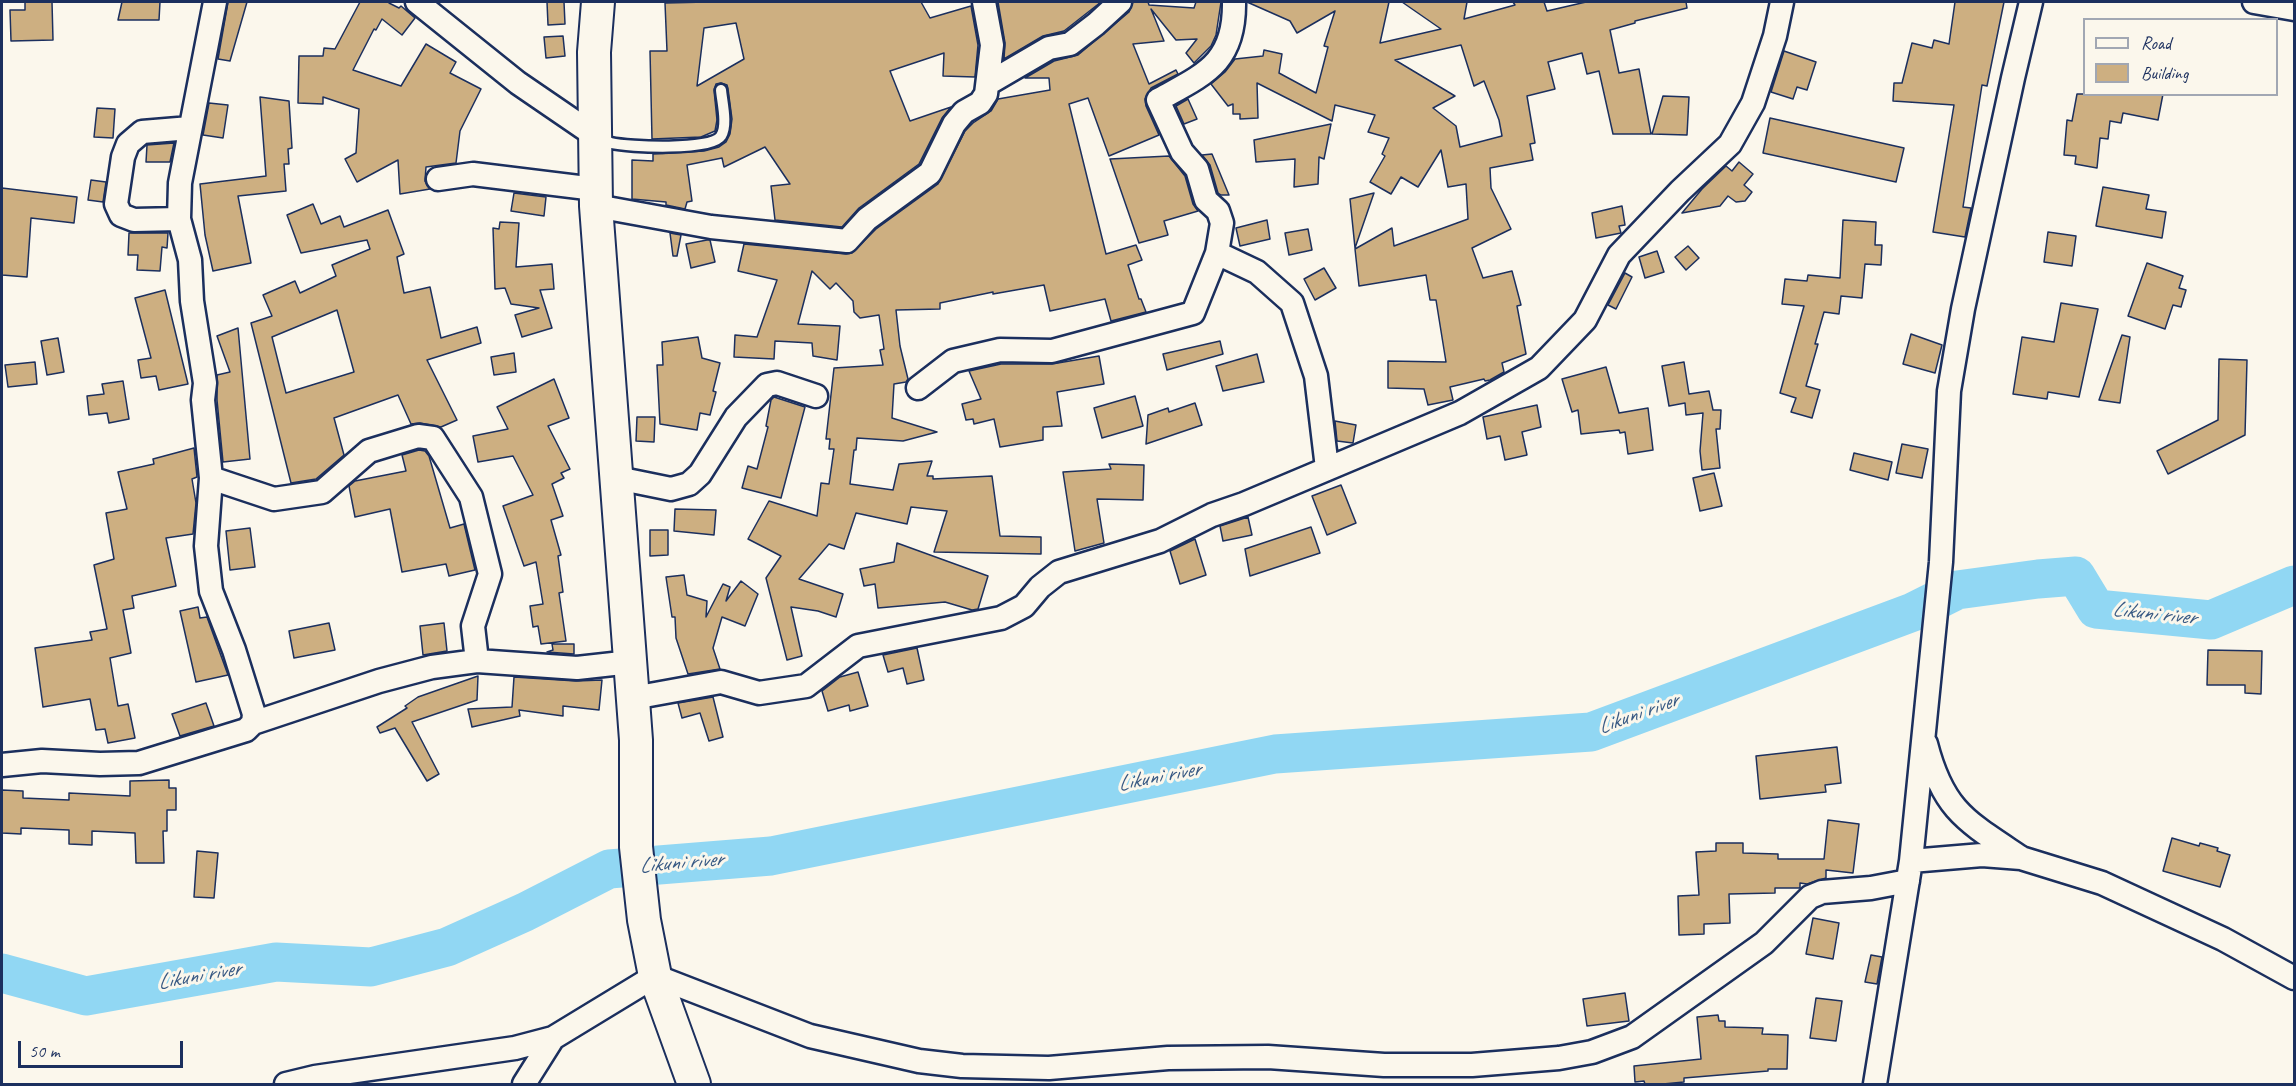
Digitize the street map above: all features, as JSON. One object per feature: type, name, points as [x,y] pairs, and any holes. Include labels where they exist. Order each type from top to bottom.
[{"type":"street","points":[[215,2],[180,183],[179,219],[189,260],[192,301],[205,383],[203,399],[211,478],[206,546],[211,591],[234,650],[254,714],[254,723]]},
{"type":"street","points":[[417,2],[518,83],[594,135]]},
{"type":"street","points":[[598,2],[594,52],[596,197],[636,740],[636,847],[655,976],[694,1084]]},
{"type":"street","points":[[438,179],[473,174],[596,197],[711,227],[847,241],[867,219],[930,173],[954,124],[964,112],[980,103],[986,94],[992,45],[984,2]]},
{"type":"street","points":[[989,83],[1049,48],[1070,44],[1120,2]]},
{"type":"street","points":[[918,388],[953,361],[1000,350],[1052,351],[1193,313],[1217,253],[1222,223],[1218,211],[1206,200],[1197,168],[1182,152],[1158,100],[1204,73],[1221,58],[1235,22],[1234,2]]},
{"type":"street","points":[[633,698],[721,682],[759,693],[806,686],[858,646],[1001,618],[1024,606],[1040,587],[1059,572],[1160,541],[1212,515],[1244,504],[1460,413],[1539,368],[1585,320],[1619,255],[1680,191],[1730,144],[1753,103],[1775,36],[1782,2]]},
{"type":"street","points":[[1875,1084],[1909,871],[1939,584],[1949,391],[1963,309],[2031,2]]},
{"type":"street","points":[[2254,2],[2295,9]]},
{"type":"street","points":[[179,219],[134,220],[121,215],[116,204],[123,157],[128,144],[142,132],[190,128]]},
{"type":"street","points":[[1217,253],[1257,272],[1292,303],[1316,376],[1327,468]]},
{"type":"street","points":[[617,478],[671,489],[689,484],[700,474],[736,417],[767,384],[777,383],[816,396]]},
{"type":"street","points":[[211,478],[274,499],[322,492],[369,451],[418,436],[433,438],[471,497],[490,574],[473,626],[477,661]]},
{"type":"street","points":[[2,765],[42,761],[100,764],[139,763],[246,730],[254,723],[379,681],[432,667],[477,661],[577,668],[631,662]]},
{"type":"street","points":[[1922,731],[1931,764],[1951,805],[1975,827],[2021,858]]},
{"type":"street","points":[[655,976],[810,1036],[919,1061],[962,1066],[1049,1068],[1168,1058],[1257,1057],[1384,1065],[1483,1064],[1559,1058],[1592,1052],[1632,1037],[1764,943],[1810,897],[1822,892],[1871,888],[1909,871],[1982,855],[2021,858],[2102,883],[2223,939],[2295,978]]},
{"type":"street","points":[[286,1084],[315,1077],[515,1048],[553,1038],[655,976]]},
{"type":"street","points":[[524,1084],[553,1038]]},
{"type":"lane","points":[[594,135],[608,143],[631,146],[685,146],[715,141],[721,137],[723,128],[721,90]]},
{"type":"building","points":[[25,2],[52,2],[53,40],[11,41],[10,10],[25,10]]},
{"type":"building","points":[[122,2],[160,2],[159,20],[118,20]]},
{"type":"building","points":[[228,2],[247,2],[230,61],[218,59]]},
{"type":"building","points":[[360,2],[390,2],[399,8],[401,6],[415,18],[402,35],[382,19],[376,30],[374,29],[353,70],[401,86],[426,44],[456,62],[450,73],[481,89],[460,131],[456,163],[426,167],[425,181],[430,189],[400,194],[398,160],[357,182],[345,159],[356,153],[359,109],[323,97],[323,104],[298,103],[299,56],[323,56],[324,48],[335,49]]},
{"type":"building","points":[[547,2],[564,2],[565,24],[548,25]]},
{"type":"building","points":[[921,2],[930,18],[971,6],[978,45],[975,77],[943,76],[944,53],[890,71],[910,121],[951,107],[942,118],[919,164],[859,208],[842,227],[775,220],[771,186],[790,184],[765,147],[724,167],[722,158],[687,165],[692,201],[687,202],[685,209],[666,205],[666,202],[632,199],[632,160],[653,161],[653,154],[704,151],[719,147],[726,142],[730,134],[732,119],[728,89],[727,85],[721,83],[716,84],[714,90],[717,120],[715,131],[701,137],[652,139],[650,51],[667,51],[665,3]],"holes":[[[736,23],[744,59],[697,86],[704,28]]]},
{"type":"building","points":[[998,2],[1101,2],[1064,31],[1043,36],[1004,59],[1005,43]]},
{"type":"building","points":[[1133,2],[1194,8],[1196,2],[1221,2],[1216,35],[1211,46],[1194,63],[1186,53],[1197,39],[1176,40],[1151,9],[1164,41],[1133,44],[1149,84],[1176,70],[1178,74],[1151,88],[1145,99],[1159,135],[1109,156],[1088,98],[1069,104],[1106,254],[1136,245],[1142,260],[1128,265],[1139,299],[1146,312],[1111,321],[1105,299],[1050,311],[1044,285],[993,294],[993,292],[940,303],[940,309],[896,310],[900,346],[908,379],[906,382],[894,384],[892,418],[937,432],[903,441],[857,438],[856,450],[854,450],[850,484],[893,490],[899,464],[932,461],[927,476],[933,476],[933,479],[992,476],[1000,536],[1041,537],[1041,554],[934,552],[947,511],[911,507],[907,524],[856,513],[844,549],[829,544],[799,579],[843,594],[836,617],[818,611],[791,607],[802,656],[787,660],[766,578],[781,556],[748,539],[769,501],[817,516],[821,483],[829,484],[834,449],[829,449],[830,439],[826,439],[834,368],[883,365],[880,350],[884,349],[879,315],[860,318],[854,312],[853,301],[836,283],[830,289],[812,271],[798,324],[840,326],[837,360],[813,356],[812,343],[775,341],[774,359],[734,357],[735,335],[757,337],[777,280],[738,271],[744,244],[852,253],[876,229],[938,184],[965,131],[991,111],[998,99],[1050,90],[1049,78],[1025,78],[1054,61],[1078,55],[1129,12]]},
{"type":"building","points":[[1247,2],[1389,2],[1380,43],[1441,29],[1402,2],[1467,2],[1464,19],[1515,5],[1513,2],[1544,2],[1547,11],[1586,2],[1686,2],[1687,8],[1610,30],[1619,73],[1639,69],[1651,134],[1613,134],[1599,71],[1587,74],[1582,53],[1548,62],[1555,89],[1527,96],[1535,143],[1530,144],[1533,160],[1490,168],[1491,188],[1511,229],[1472,248],[1483,278],[1512,271],[1521,305],[1517,306],[1526,354],[1502,363],[1504,372],[1490,380],[1485,381],[1484,379],[1450,387],[1453,400],[1428,405],[1424,389],[1388,388],[1388,361],[1446,362],[1436,300],[1430,300],[1426,275],[1359,286],[1355,249],[1392,228],[1394,246],[1468,219],[1466,184],[1448,187],[1441,150],[1418,187],[1401,177],[1391,194],[1370,182],[1385,156],[1382,154],[1389,138],[1368,132],[1375,115],[1335,105],[1332,121],[1257,83],[1258,118],[1240,119],[1240,114],[1233,114],[1233,104],[1228,106],[1211,84],[1235,59],[1263,56],[1264,50],[1282,54],[1279,73],[1316,93],[1328,47],[1324,46],[1335,11],[1297,33],[1290,21]],"holes":[[[1461,45],[1474,86],[1484,81],[1499,120],[1502,136],[1460,147],[1456,126],[1433,108],[1455,96],[1395,60]]]},
{"type":"building","points":[[1955,2],[2004,2],[1987,86],[1982,85],[1963,207],[1971,208],[1965,237],[1933,232],[1954,105],[1893,101],[1894,83],[1902,83],[1912,43],[1932,48],[1934,40],[1949,44]]},
{"type":"building","points":[[563,36],[565,56],[546,58],[544,37]]},
{"type":"building","points":[[1784,51],[1816,62],[1807,90],[1797,87],[1793,99],[1771,92]]},
{"type":"building","points":[[2077,94],[2083,94],[2083,96],[2163,96],[2158,120],[2123,113],[2121,123],[2110,121],[2108,139],[2100,138],[2097,168],[2075,164],[2076,156],[2064,155],[2067,120],[2072,121]]},
{"type":"building","points":[[1663,96],[1689,97],[1687,135],[1652,134]]},
{"type":"building","points":[[260,97],[289,101],[292,148],[288,149],[289,164],[284,164],[286,191],[238,196],[251,263],[213,271],[205,235],[200,184],[266,176]]},
{"type":"building","points":[[1188,99],[1197,119],[1184,124],[1176,106]]},
{"type":"building","points":[[209,103],[228,105],[223,138],[203,135]]},
{"type":"building","points":[[97,108],[115,109],[113,138],[94,137]]},
{"type":"building","points":[[1770,118],[1904,148],[1896,182],[1763,153]]},
{"type":"building","points":[[1331,124],[1324,159],[1319,157],[1318,184],[1294,187],[1295,159],[1256,162],[1254,140]]},
{"type":"building","points":[[174,143],[170,162],[146,162],[147,145]]},
{"type":"building","points":[[1212,154],[1229,195],[1218,193],[1210,165],[1202,155]]},
{"type":"building","points":[[1169,156],[1185,176],[1193,204],[1198,211],[1164,221],[1168,235],[1139,243],[1110,159]]},
{"type":"building","points":[[1739,162],[1753,174],[1744,185],[1752,192],[1745,201],[1736,202],[1728,196],[1720,206],[1682,213],[1702,189],[1726,166],[1732,171]]},
{"type":"building","points":[[91,180],[106,182],[103,202],[88,200]]},
{"type":"building","points":[[2103,187],[2149,195],[2146,209],[2166,212],[2162,238],[2096,226]]},
{"type":"building","points":[[2,188],[77,197],[74,223],[31,218],[27,277],[2,275]]},
{"type":"building","points":[[514,193],[546,197],[544,216],[511,211]]},
{"type":"building","points":[[1374,193],[1355,248],[1350,199]]},
{"type":"building","points":[[313,204],[321,224],[340,216],[344,227],[388,210],[404,254],[397,257],[404,293],[430,287],[441,338],[477,327],[481,343],[427,360],[457,420],[441,427],[420,423],[411,424],[398,395],[334,418],[344,455],[316,479],[291,483],[251,323],[272,316],[263,295],[295,281],[300,293],[336,276],[332,265],[370,249],[367,240],[301,253],[287,215]],"holes":[[[337,310],[354,372],[286,393],[272,337]]]},
{"type":"building","points":[[1622,206],[1625,225],[1619,226],[1621,233],[1596,238],[1592,213]]},
{"type":"building","points":[[1267,220],[1270,239],[1240,246],[1236,228]]},
{"type":"building","points":[[1843,220],[1876,222],[1875,245],[1882,245],[1881,265],[1865,264],[1862,298],[1841,296],[1839,314],[1824,312],[1806,386],[1820,390],[1812,418],[1791,412],[1796,398],[1780,393],[1804,306],[1782,304],[1785,279],[1807,281],[1808,275],[1840,278]]},
{"type":"building","points":[[500,222],[519,223],[516,267],[552,264],[554,289],[540,290],[552,328],[522,337],[515,315],[539,308],[511,304],[505,288],[495,289],[493,228],[499,229]]},
{"type":"building","points":[[1308,229],[1312,250],[1289,255],[1285,233]]},
{"type":"building","points":[[2048,232],[2076,236],[2072,266],[2044,262]]},
{"type":"building","points":[[129,233],[168,233],[167,248],[162,247],[160,271],[137,270],[138,255],[128,255]]},
{"type":"building","points":[[670,233],[681,235],[677,256],[673,256]]},
{"type":"building","points":[[710,240],[715,262],[691,268],[686,244]]},
{"type":"building","points":[[1688,246],[1699,258],[1686,270],[1675,257]]},
{"type":"building","points":[[1657,251],[1664,272],[1645,278],[1639,257]]},
{"type":"building","points":[[2147,263],[2183,276],[2179,288],[2186,290],[2181,307],[2173,305],[2165,329],[2128,316]]},
{"type":"building","points":[[1324,268],[1336,288],[1315,300],[1304,279]]},
{"type":"building","points":[[1625,273],[1632,277],[1616,309],[1608,305]]},
{"type":"building","points":[[165,290],[188,384],[159,390],[156,376],[141,378],[138,360],[151,358],[135,298]]},
{"type":"building","points":[[2061,303],[2098,309],[2079,397],[2048,392],[2047,399],[2013,394],[2022,337],[2054,342]]},
{"type":"building","points":[[238,328],[250,459],[223,462],[217,375],[230,372],[217,336]]},
{"type":"building","points":[[1911,334],[1942,345],[1935,373],[1903,364]]},
{"type":"building","points":[[2122,335],[2130,337],[2120,403],[2099,400]]},
{"type":"building","points":[[698,337],[702,358],[720,363],[710,415],[700,413],[697,430],[660,424],[657,365],[663,365],[662,342]]},
{"type":"building","points":[[58,338],[64,372],[47,375],[41,341]]},
{"type":"building","points":[[1220,341],[1223,354],[1167,370],[1163,354]]},
{"type":"building","points":[[514,353],[516,372],[494,375],[491,357]]},
{"type":"building","points":[[1257,354],[1264,382],[1223,391],[1216,366]]},
{"type":"building","points":[[1099,356],[1104,384],[1057,392],[1062,426],[1043,427],[1043,440],[1000,447],[994,419],[974,424],[973,419],[966,420],[962,404],[981,399],[969,371],[1001,364],[1052,364]]},
{"type":"building","points":[[2219,359],[2247,360],[2245,435],[2168,474],[2157,451],[2218,420]]},
{"type":"building","points":[[35,362],[37,384],[8,387],[5,365]]},
{"type":"building","points":[[1684,362],[1689,394],[1709,391],[1713,410],[1721,410],[1720,429],[1716,429],[1720,468],[1702,470],[1700,451],[1703,413],[1686,415],[1685,403],[1669,406],[1662,366]]},
{"type":"building","points":[[1606,367],[1619,413],[1648,408],[1653,450],[1628,454],[1625,432],[1620,433],[1619,430],[1581,434],[1578,410],[1572,412],[1562,379]]},
{"type":"building","points":[[554,379],[569,418],[548,426],[570,469],[561,473],[564,478],[552,484],[563,516],[551,520],[561,555],[558,556],[563,592],[559,593],[566,641],[541,644],[538,626],[533,627],[530,606],[543,604],[536,562],[524,566],[503,506],[533,495],[513,456],[478,462],[473,436],[508,429],[497,407]]},
{"type":"building","points":[[123,381],[129,419],[109,423],[107,413],[89,415],[87,396],[104,394],[102,384]]},
{"type":"building","points":[[1135,396],[1143,426],[1102,438],[1094,408]]},
{"type":"building","points":[[774,397],[805,407],[781,498],[742,488],[748,466],[757,469],[768,427],[766,426],[771,400]]},
{"type":"building","points":[[1195,403],[1202,425],[1146,444],[1148,415],[1168,408],[1169,412]]},
{"type":"building","points":[[1537,405],[1541,427],[1522,432],[1527,455],[1505,460],[1500,436],[1487,439],[1483,417]]},
{"type":"building","points":[[637,417],[655,417],[654,442],[636,441]]},
{"type":"building","points":[[1335,421],[1356,425],[1353,443],[1337,441]]},
{"type":"building","points":[[1902,444],[1928,449],[1922,478],[1896,473]]},
{"type":"building","points":[[194,448],[197,477],[192,479],[196,503],[193,534],[166,538],[176,586],[132,596],[134,608],[123,610],[131,653],[110,658],[118,706],[128,704],[135,738],[108,743],[105,729],[96,730],[90,699],[43,707],[35,648],[92,640],[90,632],[107,629],[94,565],[114,559],[106,513],[127,509],[118,472],[154,464],[153,459]]},
{"type":"building","points":[[419,450],[425,451],[429,456],[450,528],[464,524],[475,570],[449,576],[446,564],[402,572],[390,509],[355,517],[349,486],[355,481],[406,471],[402,455]]},
{"type":"building","points":[[1854,453],[1892,462],[1888,480],[1850,470]]},
{"type":"building","points":[[1109,464],[1144,465],[1143,500],[1097,499],[1104,543],[1075,551],[1063,472],[1111,469]]},
{"type":"building","points":[[1714,473],[1722,506],[1700,511],[1693,478]]},
{"type":"building","points":[[1341,485],[1356,523],[1327,535],[1312,496]]},
{"type":"building","points":[[675,509],[716,510],[714,535],[674,531]]},
{"type":"building","points":[[1248,517],[1252,535],[1223,541],[1220,526]]},
{"type":"building","points":[[1311,527],[1320,553],[1250,576],[1245,549]]},
{"type":"building","points":[[250,528],[255,567],[230,570],[226,531]]},
{"type":"building","points":[[650,530],[668,530],[668,555],[650,556]]},
{"type":"building","points":[[1195,539],[1206,575],[1180,584],[1170,551]]},
{"type":"building","points":[[897,543],[988,576],[978,609],[972,610],[945,602],[878,608],[875,584],[864,586],[860,569],[894,562]]},
{"type":"building","points":[[684,575],[687,595],[707,601],[706,617],[723,584],[730,587],[726,601],[741,581],[758,594],[745,626],[722,617],[713,648],[720,669],[688,674],[676,638],[675,617],[672,617],[666,577]]},
{"type":"building","points":[[198,607],[200,618],[207,617],[228,675],[196,682],[180,611]]},
{"type":"building","points":[[329,623],[335,650],[294,658],[289,631]]},
{"type":"building","points":[[444,623],[447,651],[423,655],[420,626]]},
{"type":"building","points":[[552,644],[574,644],[574,654],[547,652],[553,650]]},
{"type":"building","points":[[917,648],[924,680],[907,684],[903,668],[888,672],[883,655]]},
{"type":"building","points":[[2208,650],[2262,651],[2261,694],[2245,693],[2245,685],[2207,685]]},
{"type":"building","points":[[858,672],[868,706],[850,711],[849,705],[828,711],[822,691],[840,677]]},
{"type":"building","points":[[478,676],[477,700],[412,722],[439,774],[427,781],[395,728],[380,733],[377,727],[407,708],[405,706],[418,697]]},
{"type":"building","points":[[514,677],[576,681],[602,680],[599,710],[563,706],[563,716],[519,710],[520,716],[472,727],[468,709],[512,707]]},
{"type":"building","points":[[713,697],[723,737],[709,741],[700,713],[682,718],[678,703]]},
{"type":"building","points":[[206,703],[214,726],[180,736],[172,714]]},
{"type":"building","points":[[1837,747],[1841,783],[1825,785],[1826,792],[1760,799],[1756,756]]},
{"type":"building","points":[[169,780],[169,788],[176,788],[176,810],[167,810],[167,831],[163,831],[164,863],[136,863],[135,833],[92,831],[92,845],[69,844],[69,830],[21,828],[21,834],[2,833],[2,790],[23,791],[23,798],[69,800],[69,793],[130,796],[130,781]]},
{"type":"building","points":[[1828,820],[1859,824],[1853,873],[1826,870],[1826,878],[1807,884],[1800,883],[1800,888],[1775,888],[1775,893],[1729,894],[1730,923],[1704,924],[1704,934],[1679,935],[1678,896],[1699,895],[1696,852],[1716,851],[1716,843],[1743,843],[1743,853],[1778,854],[1778,859],[1824,859]]},
{"type":"building","points":[[2172,838],[2199,846],[2200,843],[2218,848],[2217,851],[2230,855],[2220,887],[2163,871]]},
{"type":"building","points":[[197,851],[218,853],[214,898],[194,897]]},
{"type":"building","points":[[1813,918],[1839,923],[1833,959],[1806,954]]},
{"type":"building","points":[[1871,955],[1882,957],[1877,984],[1865,982]]},
{"type":"building","points":[[1625,993],[1629,1021],[1587,1026],[1583,999]]},
{"type":"building","points":[[1816,998],[1842,1001],[1836,1041],[1810,1038]]},
{"type":"building","points":[[1718,1015],[1719,1021],[1725,1021],[1725,1027],[1763,1028],[1762,1034],[1788,1035],[1787,1069],[1684,1078],[1684,1082],[1663,1084],[1635,1082],[1634,1066],[1701,1059],[1697,1017]]},
{"type":"waterway","name":"Likuni river","points":[[2,973],[86,996],[276,962],[371,967],[447,947],[525,912],[609,869],[771,856],[1275,754],[1591,732],[1913,612],[1957,590],[2076,576],[2096,609],[2211,620],[2294,585]]}]
